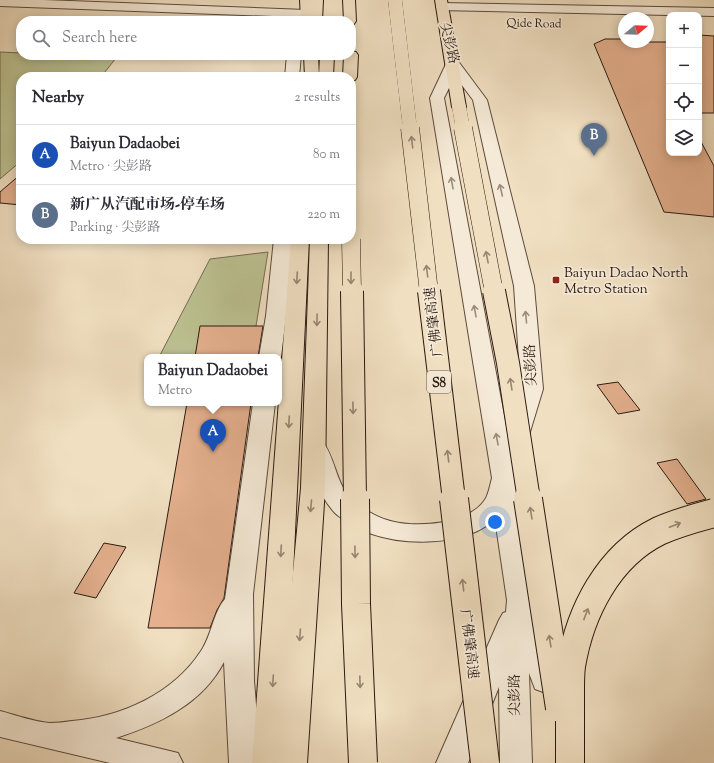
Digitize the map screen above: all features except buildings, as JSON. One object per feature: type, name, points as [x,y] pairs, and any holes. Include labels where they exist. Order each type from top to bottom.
[{"type":"main road","points":[[349,0],[350,16]]},
{"type":"main road","name":"广佛肇高速","points":[[395,0],[485,763]]},
{"type":"main road","points":[[309,16],[313,1]]},
{"type":"main road","points":[[313,1],[319,16]]},
{"type":"main road","name":"尖彭路","points":[[441,3],[453,64]]},
{"type":"main road","points":[[326,72],[327,60]]},
{"type":"main road","points":[[350,60],[350,72]]},
{"type":"main road","points":[[453,64],[459,107],[508,363],[569,763]]},
{"type":"main road","points":[[268,763],[300,244]]},
{"type":"main road","points":[[291,763],[313,488],[319,244]]},
{"type":"main road","points":[[351,244],[356,604],[363,763]]},
{"type":"main road","points":[[569,763],[571,666],[581,627],[601,584],[615,565],[640,542],[672,526],[714,513]]},
{"type":"street","points":[[0,2],[254,16]]},
{"type":"street","name":"Qide Road","points":[[441,3],[714,12]]},
{"type":"street","points":[[445,22],[460,22]]},
{"type":"street","points":[[702,24],[714,24]]},
{"type":"street","points":[[292,72],[294,60]]},
{"type":"street","points":[[314,445],[327,481],[345,508],[383,529],[424,533],[444,531],[469,524],[495,505],[501,491],[504,478],[437,98],[453,64]]},
{"type":"street","name":"尖彭路","points":[[453,64],[480,100],[524,286],[532,389],[504,478],[507,513],[521,600],[514,666],[516,763]]},
{"type":"street","points":[[270,354],[276,316],[283,244]]},
{"type":"street","points":[[245,763],[239,681],[239,594],[264,406]]},
{"type":"street","points":[[49,736],[96,731],[126,723],[155,710],[184,692],[198,677],[222,639],[239,594]]},
{"type":"street","points":[[452,763],[521,600]]},
{"type":"street","points":[[521,600],[555,710],[573,754],[580,763]]},
{"type":"street","points":[[0,724],[167,763]]},
{"type":"street","points":[[49,736],[89,756],[98,763]]},
{"type":"green space","points":[[0,52],[16,53],[16,60],[114,60],[105,72],[16,72],[16,165],[0,179]]},
{"type":"green space","points":[[268,252],[251,354],[161,354],[210,259]]},
{"type":"place","name":"新广从汽配市场-停车场","points":[[594,156]]},
{"type":"place","name":"Baiyun Dadao North Metro Station","points":[[556,280]]},
{"type":"place","name":"Baiyun Dadaobei","points":[[213,452]]}]
